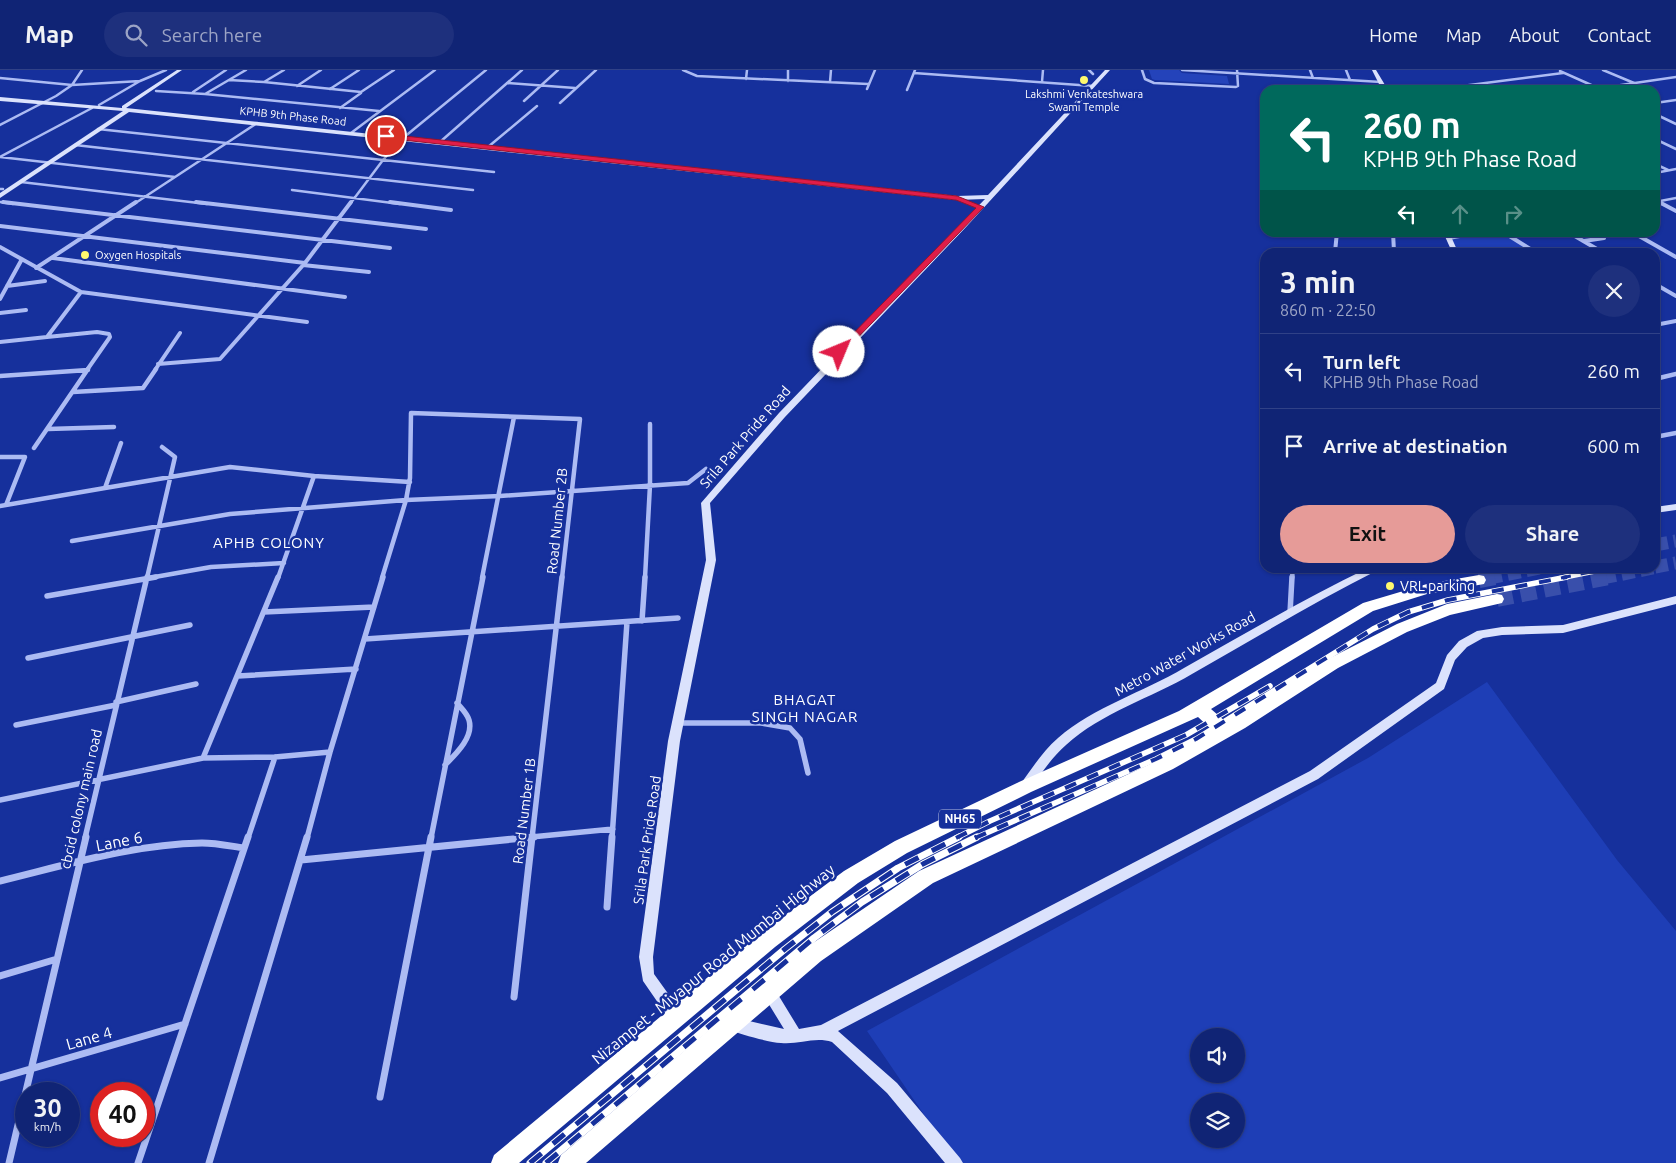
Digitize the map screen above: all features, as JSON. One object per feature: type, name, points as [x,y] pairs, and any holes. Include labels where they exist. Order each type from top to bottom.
[{"type":"highway","name":"Nizampet - Miyapur Road Mumbai Highway","points":[[502,1163],[768,940],[851,877],[901,847],[1025,787],[1185,716],[1368,608],[1427,589],[1479,580]]},
{"type":"highway","name":"NH65","points":[[568,1163],[814,954],[926,877],[1167,764],[1224,732],[1332,664],[1402,628],[1447,610],[1497,599]]},
{"type":"highway","points":[[1199,708],[1224,732]]},
{"type":"street","points":[[0,125],[72,85],[82,70]]},
{"type":"street","points":[[99,105],[140,81],[166,70]]},
{"type":"street","points":[[1,191],[75,145],[180,70]]},
{"type":"street","points":[[1,191],[20,182],[125,109],[187,70]]},
{"type":"street","points":[[193,93],[226,70]]},
{"type":"street","points":[[204,94],[246,70]]},
{"type":"street","points":[[264,82],[284,70]]},
{"type":"street","points":[[297,86],[321,70]]},
{"type":"street","points":[[330,89],[358,70]]},
{"type":"street","points":[[340,108],[394,70]]},
{"type":"street","points":[[351,133],[435,70]]},
{"type":"street","points":[[158,364],[220,359],[304,264],[353,198],[370,179],[382,160],[403,138],[486,70]]},
{"type":"street","points":[[440,142],[522,70]]},
{"type":"street","points":[[524,101],[558,70]]},
{"type":"street","points":[[560,103],[596,70]]},
{"type":"street","points":[[683,70],[690,75],[706,77],[868,84]]},
{"type":"street","points":[[706,77],[707,70]]},
{"type":"street","points":[[746,79],[747,70]]},
{"type":"street","points":[[788,70],[788,81]]},
{"type":"street","points":[[830,82],[831,70]]},
{"type":"street","points":[[867,89],[875,70]]},
{"type":"street","points":[[1042,82],[1043,70]]},
{"type":"street","points":[[1089,70],[1094,74]]},
{"type":"street","name":"Srila Park Pride Road","points":[[677,1018],[648,976],[646,958],[678,724],[711,560],[705,503],[756,442],[981,207],[1108,70]]},
{"type":"street","points":[[1142,70],[1145,79],[1154,83],[1236,88],[1238,86],[1237,72]]},
{"type":"street","points":[[1182,70],[1381,82]]},
{"type":"street","points":[[1281,70],[1284,77]]},
{"type":"street","points":[[1310,70],[1313,78]]},
{"type":"street","points":[[1346,70],[1350,80]]},
{"type":"street","points":[[1374,70],[1382,85]]},
{"type":"street","points":[[1557,70],[1591,85]]},
{"type":"street","points":[[1603,70],[1634,83]]},
{"type":"street","points":[[907,90],[915,71],[1093,86]]},
{"type":"street","points":[[1470,85],[1563,73]]},
{"type":"street","points":[[1623,85],[1676,77]]},
{"type":"street","points":[[0,78],[72,85],[140,81]]},
{"type":"street","points":[[229,80],[361,92]]},
{"type":"street","points":[[507,82],[576,88]]},
{"type":"street","points":[[156,91],[379,111]]},
{"type":"street","name":"KPHB 9th Phase Road","points":[[0,97],[47,100],[125,109]]},
{"type":"street","name":"KPHB 9th Phase Road","points":[[0,97],[92,108],[150,111],[957,198],[990,197]]},
{"type":"street","points":[[1660,102],[1675,100]]},
{"type":"street","points":[[488,147],[537,106]]},
{"type":"street","points":[[92,108],[0,157],[175,177]]},
{"type":"street","points":[[1660,116],[1676,124]]},
{"type":"street","points":[[36,268],[257,123]]},
{"type":"street","points":[[98,129],[494,172]]},
{"type":"street","points":[[1660,141],[1676,149]]},
{"type":"street","points":[[75,145],[473,190]]},
{"type":"street","points":[[1660,166],[1669,170]]},
{"type":"street","points":[[1660,172],[1676,169]]},
{"type":"street","points":[[20,182],[340,217],[426,229]]},
{"type":"street","points":[[292,190],[451,210]]},
{"type":"street","name":"KPHB 9th Phase Road","points":[[957,198],[981,207]]},
{"type":"street","points":[[1660,201],[1676,198]]},
{"type":"street","points":[[0,202],[390,248]]},
{"type":"street","points":[[1660,204],[1676,211]]},
{"type":"street","points":[[0,226],[369,272]]},
{"type":"street","points":[[1511,237],[1529,248]]},
{"type":"street","points":[[1576,237],[1594,248]]},
{"type":"street","points":[[1641,237],[1676,257]]},
{"type":"street","points":[[1583,242],[1604,238]]},
{"type":"street","points":[[0,246],[81,292],[306,322]]},
{"type":"street","points":[[53,258],[345,297]]},
{"type":"street","points":[[0,299],[22,259]]},
{"type":"street","points":[[7,286],[45,281]]},
{"type":"street","points":[[1660,287],[1676,296]]},
{"type":"street","points":[[47,337],[81,292]]},
{"type":"street","points":[[0,313],[26,310]]},
{"type":"street","points":[[1660,324],[1676,320]]},
{"type":"street","points":[[0,342],[97,332],[109,334],[110,337],[34,448]]},
{"type":"street","points":[[73,392],[143,388],[180,332]]},
{"type":"street","points":[[0,376],[88,370]]},
{"type":"street","points":[[1660,378],[1676,374]]},
{"type":"street","points":[[209,1163],[301,860],[330,752],[406,500],[410,482],[411,414],[514,417],[500,496],[473,632],[456,703],[380,1096]]},
{"type":"street","name":"Road Number 2B","points":[[514,417],[580,418],[557,627]]},
{"type":"street","points":[[642,621],[650,485],[650,424]]},
{"type":"street","points":[[48,429],[114,427]]},
{"type":"street","points":[[1660,436],[1676,433]]},
{"type":"street","points":[[105,488],[121,443]]},
{"type":"street","name":"cbcid colony main road","points":[[9,1163],[174,457],[162,447]]},
{"type":"street","points":[[0,457],[25,457],[6,505]]},
{"type":"street","points":[[0,506],[230,467],[314,476],[410,482]]},
{"type":"street","points":[[72,541],[230,514],[304,507],[688,483],[706,469]]},
{"type":"street","points":[[203,758],[284,563],[314,476]]},
{"type":"street","points":[[1660,509],[1676,507]]},
{"type":"street","points":[[47,596],[211,567],[284,563]]},
{"type":"street","points":[[1290,614],[1293,573]]},
{"type":"street","name":"Metro Water Works Road","points":[[1025,787],[1053,749],[1067,737],[1107,712],[1185,673],[1272,621],[1290,614],[1348,580],[1364,573]]},
{"type":"street","points":[[732,1024],[780,1036],[796,1036],[822,1032],[1314,775],[1440,686],[1451,658],[1463,644],[1481,634],[1497,631],[1563,629],[1676,600]]},
{"type":"street","points":[[264,612],[374,607]]},
{"type":"street","points":[[365,639],[678,618]]},
{"type":"street","points":[[607,906],[627,622]]},
{"type":"street","points":[[28,658],[190,625]]},
{"type":"street","name":"Road Number 1B","points":[[514,997],[557,627]]},
{"type":"street","points":[[238,676],[356,669]]},
{"type":"street","points":[[16,725],[116,704],[196,684]]},
{"type":"street","points":[[445,766],[466,740],[470,729],[468,718],[456,703]]},
{"type":"street","points":[[678,724],[761,723],[790,728],[800,740],[808,773]]},
{"type":"street","points":[[0,800],[98,778],[203,758],[275,757],[330,752]]},
{"type":"street","points":[[138,1163],[275,757]]},
{"type":"street","points":[[301,860],[613,829]]},
{"type":"street","name":"Lane 6","points":[[0,881],[79,862],[169,845],[205,843],[244,848]]},
{"type":"street","points":[[0,976],[56,960]]},
{"type":"street","points":[[769,993],[796,1036]]},
{"type":"street","name":"Lane 4","points":[[0,1078],[185,1024]]},
{"type":"street","points":[[822,1032],[836,1037],[892,1088],[955,1163]]},
{"type":"shaded area","points":[[1510,237],[1528,248],[1455,248],[1450,239]]},
{"type":"shaded area","points":[[1487,682],[1617,860],[1676,931],[1676,1163],[957,1163],[867,1031],[1368,758]]},
{"type":"building","points":[[1149,70],[1179,70],[1182,73],[1227,76],[1229,84],[1155,80],[1152,79]]},
{"type":"tunnel","points":[[1660,544],[1676,541]]},
{"type":"tunnel","points":[[1660,566],[1676,563]]},
{"type":"tunnel","points":[[1489,578],[1514,573]]},
{"type":"tunnel","points":[[1603,578],[1628,573]]},
{"type":"tunnel","points":[[1479,580],[1496,577]]},
{"type":"tunnel","points":[[1497,599],[1609,577]]},
{"type":"railway","points":[[1561,578],[1586,573]]},
{"type":"railway","points":[[975,838],[1156,759],[1196,739],[1373,629],[1408,612],[1448,600],[1567,577]]},
{"type":"railway","points":[[956,838],[990,821],[1186,735],[1270,686]]},
{"type":"railway","points":[[530,1163],[785,949],[832,912],[898,868],[959,837]]},
{"type":"railway","points":[[546,1163],[814,938],[862,902],[923,864],[975,838]]},
{"type":"place","name":"Lakshmi Venkateshwara Swami Temple","points":[[1084,80]]},
{"type":"place","name":"Oxygen Hospitals","points":[[85,255]]},
{"type":"place","name":"VRL parking","points":[[1390,586]]},
{"type":"district","name":"APHB COLONY","points":[[269,543]]},
{"type":"district","name":"BHAGAT SINGH NAGAR","points":[[805,708]]},
{"type":"route","points":[[386,136],[957,198],[981,207],[839,352]]}]
